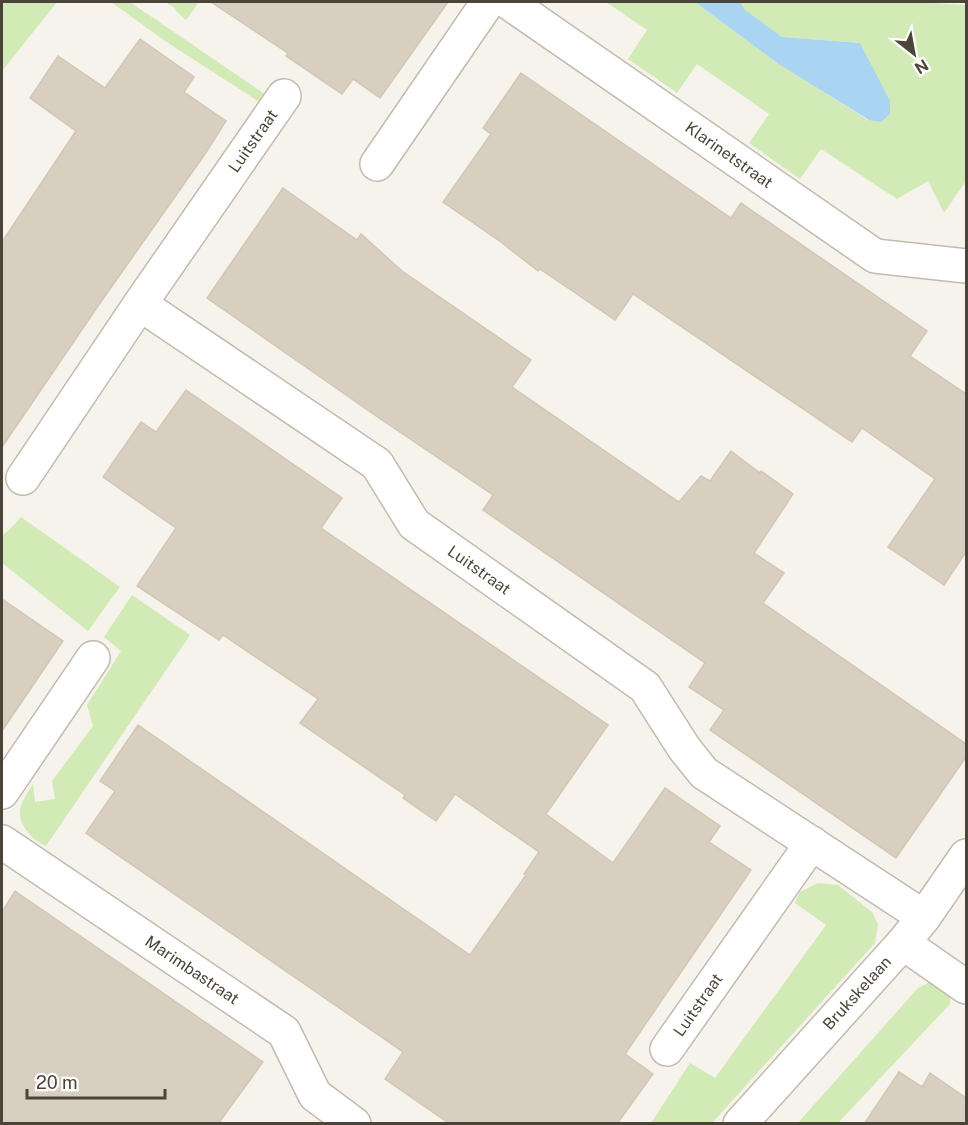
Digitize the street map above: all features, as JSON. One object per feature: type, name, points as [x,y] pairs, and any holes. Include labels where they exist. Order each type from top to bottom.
[{"type":"street","points":[[377,164],[488,2]]},
{"type":"street","name":"Klarinetstraat","points":[[508,2],[875,256],[966,266]]},
{"type":"street","name":"Luitstraat","points":[[23,478],[284,96]]},
{"type":"street","name":"Luitstraat","points":[[140,304],[377,464],[414,524],[645,687],[684,748],[704,773],[924,917]]},
{"type":"street","points":[[2,792],[93,658]]},
{"type":"street","name":"Marimbastraat","points":[[2,842],[284,1032],[315,1095],[354,1124]]},
{"type":"street","name":"Luitstraat","points":[[667,1049],[812,843]]},
{"type":"street","name":"Brukskelaan","points":[[740,1124],[903,943],[966,856]]},
{"type":"street","points":[[903,943],[966,987]]},
{"type":"green space","points":[[2,2],[57,2],[2,71]]},
{"type":"green space","points":[[111,2],[130,2],[269,97],[264,105],[165,41]]},
{"type":"green space","points":[[165,2],[199,2],[186,20],[175,8]]},
{"type":"green space","points":[[606,2],[695,2],[780,65],[868,120],[860,43],[782,37],[744,10],[740,2],[913,2],[966,5],[966,181],[944,213],[928,181],[897,199],[821,149],[800,179],[749,143],[769,114],[697,64],[677,93],[628,59],[647,30]]},
{"type":"green space","points":[[21,517],[120,587],[88,631],[2,563],[2,535]]},
{"type":"green space","points":[[132,595],[190,635],[46,846],[35,840],[23,825],[20,818],[21,807],[33,784],[35,802],[55,799],[52,781],[93,726],[87,705],[121,651],[104,637]]},
{"type":"green space","points":[[818,883],[838,885],[872,912],[878,924],[875,943],[712,1123],[651,1123],[690,1063],[715,1078],[826,925],[795,903],[800,892]]},
{"type":"green space","points":[[932,981],[950,995],[950,1004],[838,1123],[797,1124],[918,988]]},
{"type":"water","points":[[695,2],[740,2],[745,10],[782,37],[860,43],[890,101],[890,114],[881,122],[869,120],[780,65]]},
{"type":"building","points":[[211,2],[448,2],[380,98],[353,79],[342,94],[286,56],[288,53]]},
{"type":"building","points":[[140,39],[194,77],[184,92],[226,121],[2,447],[2,242],[76,131],[30,98],[58,56],[105,88]]},
{"type":"building","points":[[521,73],[731,218],[741,203],[927,331],[910,356],[966,394],[966,552],[944,585],[888,547],[935,479],[862,428],[852,442],[633,294],[615,320],[540,269],[538,271],[443,202],[491,134],[483,128]]},
{"type":"building","points":[[283,188],[357,240],[361,234],[402,271],[531,360],[512,387],[679,502],[701,476],[710,481],[731,451],[793,494],[754,553],[784,573],[763,603],[966,744],[966,757],[896,858],[710,730],[724,710],[689,687],[705,663],[483,510],[493,495],[207,298]]},
{"type":"building","points":[[186,390],[342,498],[321,528],[608,725],[546,814],[613,863],[665,788],[720,826],[709,842],[751,870],[625,1054],[653,1074],[617,1124],[450,1124],[385,1079],[403,1052],[86,833],[115,791],[100,781],[138,725],[470,955],[526,875],[524,874],[539,852],[455,794],[436,821],[403,798],[405,795],[300,723],[318,699],[223,635],[219,640],[137,586],[176,528],[103,477],[141,422],[156,432]]},
{"type":"building","points":[[2,599],[63,641],[2,731]]},
{"type":"building","points":[[15,891],[263,1062],[218,1124],[2,1124],[2,912]]},
{"type":"building","points":[[899,1072],[922,1087],[930,1073],[966,1098],[966,1124],[864,1124]]}]
